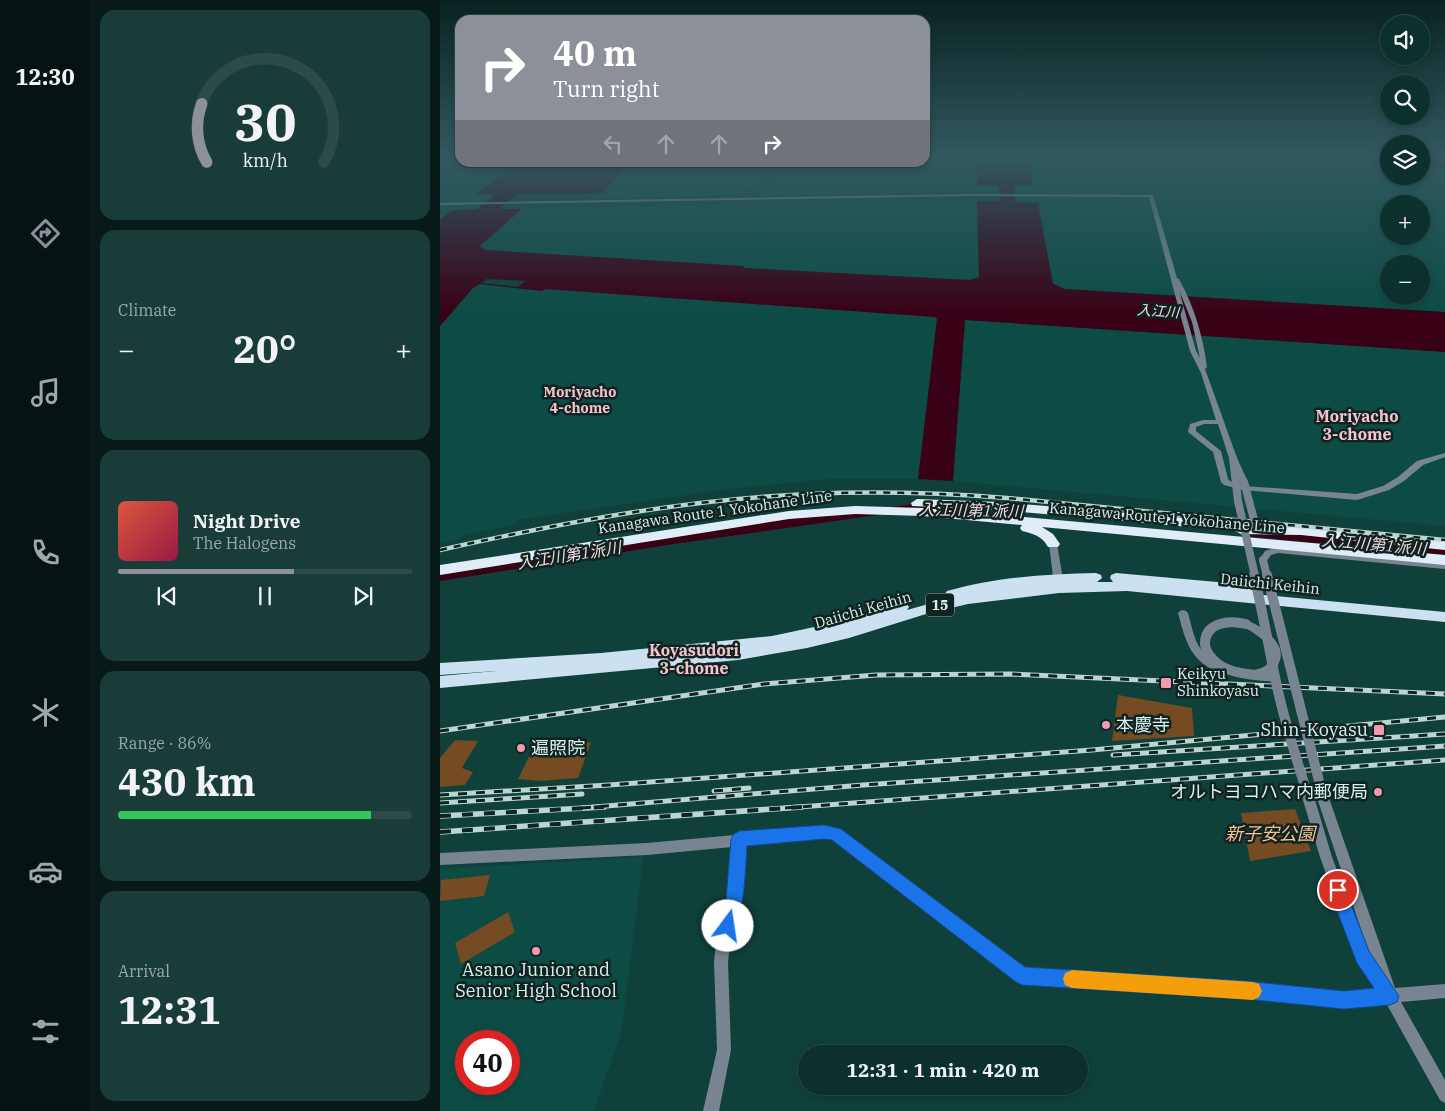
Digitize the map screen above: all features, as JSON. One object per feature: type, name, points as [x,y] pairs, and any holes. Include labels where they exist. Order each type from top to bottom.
[{"type":"highway","name":"Kanagawa Route 1 Yokohane Line","points":[[440,562],[788,508],[846,503],[902,503],[1202,529],[1445,553]]},
{"type":"highway","points":[[902,503],[1000,506],[1244,527]]},
{"type":"highway","name":"Kanagawa Route 1 Yokohane Line","points":[[440,570],[789,515],[856,510],[924,512],[1445,560]]},
{"type":"highway","points":[[789,515],[833,513],[900,515],[1069,532]]},
{"type":"highway","points":[[1027,528],[1048,535],[1053,544]]},
{"type":"highway","points":[[1202,529],[1301,532],[1445,546]]},
{"type":"highway","points":[[1259,540],[1365,540],[1445,546]]},
{"type":"highway","name":"Daiichi Keihin","points":[[440,669],[601,659],[772,641],[838,627],[919,602],[970,590],[1128,578],[1445,609]]},
{"type":"highway","name":"Daiichi Keihin","points":[[440,682],[738,655],[808,643],[850,633],[924,609],[968,599],[1058,583],[1127,586],[1445,617]]},
{"type":"street","points":[[1155,209],[1174,272],[1177,293],[1189,336],[1204,372],[1250,502],[1324,801],[1379,957],[1390,996]]},
{"type":"street","points":[[1174,272],[1185,294],[1203,352],[1204,372]]},
{"type":"street","points":[[1221,422],[1198,424],[1193,426],[1192,432],[1217,451],[1224,480],[1227,483],[1243,488],[1358,497],[1386,488],[1401,479],[1420,463],[1445,455]]},
{"type":"street","points":[[1233,458],[1244,527],[1271,649],[1275,677],[1309,800],[1330,866],[1363,957],[1390,996],[1445,1095]]},
{"type":"street","points":[[1053,544],[1058,583]]},
{"type":"street","points":[[1264,560],[1268,552],[1278,550],[1445,566]]},
{"type":"street","points":[[1183,613],[1197,655],[1224,671],[1240,674],[1246,674],[1263,672],[1270,668],[1276,658],[1274,645],[1262,632],[1237,622],[1221,623],[1209,629],[1205,640],[1208,652],[1218,663],[1236,672],[1244,674],[1275,677]]},
{"type":"street","points":[[440,860],[647,849],[824,832],[835,834],[1022,976],[1245,990],[1344,1000],[1445,991]]},
{"type":"street","points":[[711,1111],[724,1050],[721,962],[723,943],[734,900],[739,839]]},
{"type":"shaded area","points":[[440,209],[478,209],[453,210],[440,220]]},
{"type":"shaded area","points":[[522,209],[977,209],[979,277],[970,280],[743,268],[485,250],[480,246]]},
{"type":"shaded area","points":[[1039,209],[1380,209],[1380,245],[1430,245],[1430,209],[1445,209],[1445,312],[1065,289],[1053,284]]},
{"type":"shaded area","points":[[480,284],[542,291],[544,289],[935,317],[937,319],[918,479],[829,479],[720,490],[516,520],[515,525],[463,535],[462,538],[440,543],[440,326],[473,288]]},
{"type":"shaded area","points":[[965,320],[1445,352],[1445,526],[953,481]]},
{"type":"shaded area","name":"Asano Junior and Senior High School","points":[[643,857],[621,1033],[594,1111],[440,1111],[440,869]]},
{"type":"green space","points":[[1118,695],[1192,708],[1194,736],[1112,741]]},
{"type":"green space","points":[[455,740],[478,741],[462,768],[473,772],[465,785],[440,787],[440,758]]},
{"type":"green space","points":[[591,742],[578,778],[540,781],[518,779],[531,753],[559,751],[563,744]]},
{"type":"green space","name":"新子安公園","points":[[1295,809],[1311,851],[1250,861],[1241,813]]},
{"type":"green space","points":[[490,875],[484,896],[440,901],[441,880]]},
{"type":"green space","points":[[508,912],[515,932],[461,964],[455,943]]},
{"type":"water","name":"入江川","points":[[522,209],[480,246],[485,250],[744,266],[743,268],[970,280],[979,277],[977,209],[1039,209],[1053,284],[1065,289],[1445,312],[1445,352],[965,320],[953,481],[918,479],[937,319],[935,317],[545,289],[542,291],[480,284],[473,288],[440,326],[440,220],[453,210]]},
{"type":"pier","points":[[487,279],[525,281],[518,287],[481,283]]},
{"type":"waterway","name":"入江川第1派川","points":[[897,510],[926,507],[960,508]]},
{"type":"waterway","name":"入江川第1派川","points":[[440,575],[674,539],[872,512]]},
{"type":"waterway","name":"入江川第1派川","points":[[1251,532],[1445,550]]},
{"type":"railway","points":[[440,550],[578,522],[670,507],[763,497],[859,493],[1007,498],[1445,540]]},
{"type":"railway","points":[[440,731],[764,684],[876,675],[1010,674],[1445,694]]},
{"type":"railway","points":[[440,795],[609,785],[1092,750],[1445,717]]},
{"type":"railway","points":[[1113,755],[1445,734]]},
{"type":"railway","points":[[582,808],[863,785],[1445,746]]},
{"type":"railway","points":[[785,808],[1445,760]]},
{"type":"railway","points":[[714,791],[749,788]]},
{"type":"railway","points":[[440,803],[582,794]]},
{"type":"railway","points":[[440,816],[604,807]]},
{"type":"railway","points":[[440,832],[802,807]]},
{"type":"slow traffic","points":[[1072,979],[1253,991]]},
{"type":"place","name":"Keikyu Shinkoyasu","points":[[1166,683]]},
{"type":"place","name":"本慶寺","points":[[1106,725]]},
{"type":"place","name":"Shin-Koyasu","points":[[1379,730]]},
{"type":"place","name":"遍照院","points":[[521,748]]},
{"type":"place","name":"オルトヨコハマ内郵便局","points":[[1378,792]]},
{"type":"place","name":"Asano Junior and Senior High School","points":[[536,951]]},
{"type":"district","name":"Moriyacho 4-chome","points":[[580,400]]},
{"type":"district","name":"Moriyacho 3-chome","points":[[1357,425]]},
{"type":"district","name":"Koyasudori 3-chome","points":[[694,659]]},
{"type":"route","points":[[728,926],[734,900],[739,839],[824,832],[835,834],[1022,976],[1245,990],[1344,1000],[1390,996],[1363,957],[1338,890]]}]
